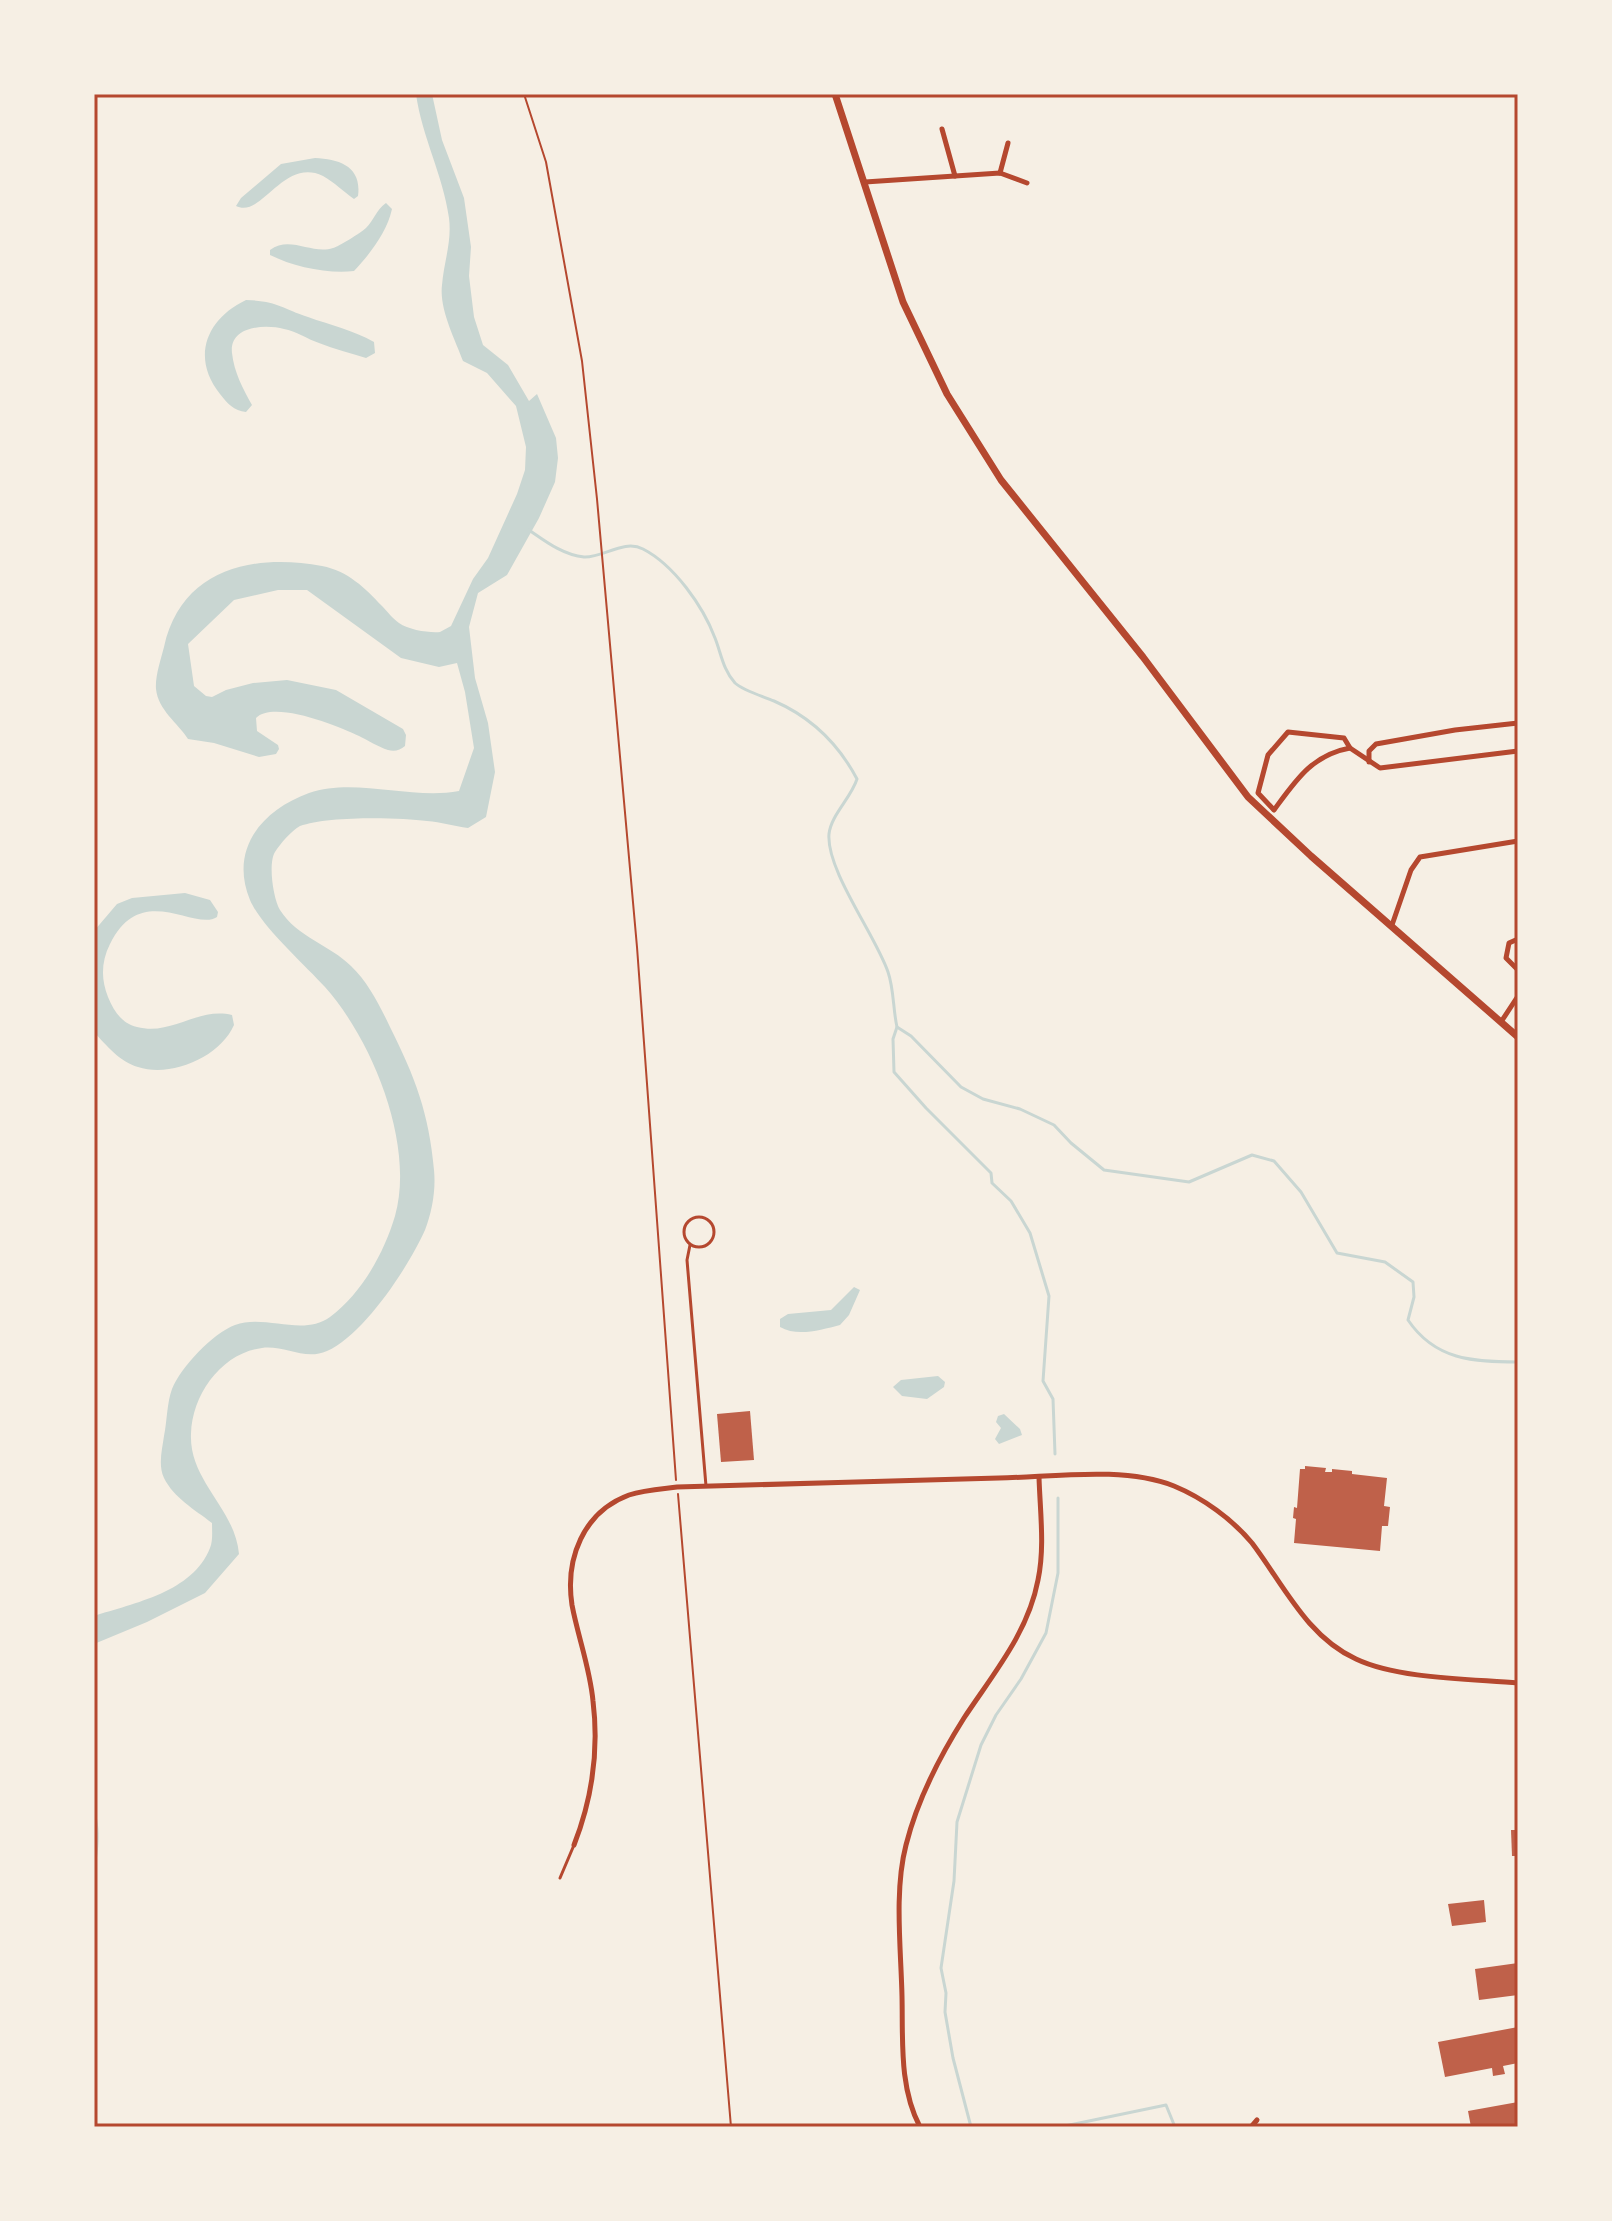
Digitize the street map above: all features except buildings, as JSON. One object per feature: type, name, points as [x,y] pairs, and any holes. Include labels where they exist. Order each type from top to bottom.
[{"type":"street","points":[[835,94],[903,302],[925,351],[971,434],[1001,480],[1143,657],[1248,797],[1518,1037]]},
{"type":"street","points":[[942,129],[955,176]]},
{"type":"street","points":[[1000,173],[1008,143]]},
{"type":"street","points":[[865,182],[1000,173],[1027,183]]},
{"type":"street","points":[[1369,762],[1369,751],[1376,744],[1518,723]]},
{"type":"street","points":[[1350,748],[1334,751],[1305,769],[1274,810],[1258,793],[1268,755],[1288,732],[1344,738],[1350,748],[1380,768],[1518,751]]},
{"type":"street","points":[[1392,925],[1411,870],[1420,857],[1518,841]]},
{"type":"street","points":[[1518,939],[1509,943],[1506,958],[1518,970]]},
{"type":"street","points":[[1501,1022],[1518,996]]},
{"type":"street","points":[[574,1845],[591,1782],[595,1739],[590,1675],[570,1591],[575,1552],[593,1518],[614,1502],[643,1491],[706,1486],[1121,1475],[1149,1479],[1176,1487],[1209,1505],[1244,1535],[1312,1627],[1342,1652],[1393,1670],[1518,1683]]},
{"type":"street","points":[[920,2127],[909,2102],[903,2060],[901,1881],[906,1845],[926,1788],[962,1721],[1008,1655],[1029,1612],[1039,1579],[1042,1537],[1039,1477]]},
{"type":"street","points":[[1251,2127],[1257,2120]]},
{"type":"lane","points":[[698,1217],[708,1220],[714,1229],[710,1243],[702,1248],[690,1245],[683,1235],[685,1225],[698,1217]]},
{"type":"lane","points":[[690,1245],[687,1255],[706,1486]]},
{"type":"lane","points":[[560,1878],[574,1845]]},
{"type":"path","points":[[524,94],[546,162],[579,346],[600,526],[636,931],[677,1487],[731,2127]]},
{"type":"shaded area","points":[[416,94],[432,94],[442,140],[464,198],[471,247],[469,276],[474,317],[483,345],[508,365],[529,401],[537,394],[556,438],[558,458],[555,482],[507,575],[478,593],[469,627],[475,678],[488,723],[495,772],[486,817],[468,828],[432,822],[362,818],[300,826],[275,852],[272,881],[280,910],[287,919],[357,972],[378,1003],[399,1045],[420,1096],[429,1131],[434,1178],[431,1208],[425,1230],[397,1280],[370,1315],[341,1343],[319,1354],[270,1348],[248,1351],[222,1367],[212,1378],[197,1404],[191,1434],[192,1451],[204,1480],[230,1522],[239,1554],[205,1593],[94,1644],[94,1616],[161,1594],[176,1585],[202,1563],[211,1545],[212,1523],[173,1492],[161,1468],[169,1400],[183,1371],[208,1343],[235,1325],[259,1322],[308,1325],[330,1317],[362,1284],[385,1244],[395,1216],[400,1188],[399,1158],[386,1095],[374,1064],[343,1009],[273,933],[256,910],[245,881],[244,864],[247,848],[264,821],[292,800],[309,793],[345,787],[422,793],[459,791],[474,748],[457,663],[439,667],[401,658],[307,590],[278,590],[234,600],[188,644],[194,686],[212,697],[253,683],[287,680],[336,690],[403,729],[405,746],[388,750],[322,721],[277,712],[256,718],[257,731],[278,745],[279,749],[276,754],[259,757],[214,743],[188,739],[160,703],[156,684],[173,621],[186,600],[203,584],[224,572],[246,565],[271,562],[331,568],[362,587],[399,623],[408,628],[440,632],[451,626],[473,579],[488,558],[517,494],[525,470],[526,447],[516,406],[487,373],[463,361],[445,314],[442,285],[449,243],[449,218]]},
{"type":"shaded area","points":[[315,158],[333,160],[353,171],[358,196],[354,199],[323,176],[309,172],[296,174],[255,204],[246,208],[236,206],[241,198],[281,164]]},
{"type":"shaded area","points":[[386,203],[392,209],[386,226],[372,250],[354,271],[311,269],[270,255],[270,250],[285,244],[317,249],[336,247],[366,228]]},
{"type":"shaded area","points":[[246,300],[273,303],[358,334],[374,342],[375,353],[366,358],[276,327],[258,327],[242,332],[236,337],[232,353],[242,387],[252,405],[246,412],[238,410],[225,400],[211,380],[205,353],[207,341],[221,318]]},
{"type":"shaded area","points":[[185,893],[210,900],[218,912],[217,917],[195,919],[152,911],[137,915],[123,925],[110,944],[104,964],[103,977],[108,997],[119,1016],[137,1027],[162,1028],[219,1014],[232,1015],[234,1025],[218,1047],[193,1062],[165,1070],[131,1065],[94,1032],[94,931],[117,904],[132,898]]},
{"type":"shaded area","points":[[854,1287],[860,1290],[849,1315],[840,1325],[801,1332],[780,1327],[780,1319],[788,1314],[831,1310]]},
{"type":"shaded area","points":[[938,1376],[945,1382],[944,1387],[927,1399],[902,1396],[893,1387],[901,1380]]},
{"type":"shaded area","points":[[1004,1414],[1022,1435],[999,1444],[995,1439],[1001,1428],[996,1422],[998,1416]]},
{"type":"shaded area","points":[[94,1807],[99,1833],[94,1878]]},
{"type":"waterway","points":[[529,530],[576,556],[591,557],[628,546],[655,556],[695,600],[735,683],[787,707],[812,723],[841,754],[857,779],[829,834],[835,866],[888,972],[897,1027],[911,1036],[961,1087],[983,1099],[1020,1109],[1054,1125],[1104,1170],[1189,1182],[1252,1155],[1274,1161],[1301,1192],[1337,1253],[1385,1262],[1413,1282],[1414,1297],[1408,1320],[1430,1343],[1456,1356],[1518,1362]]},
{"type":"waterway","points":[[897,1027],[893,1039],[894,1072],[991,1173],[992,1183],[1011,1201],[1030,1233],[1049,1296],[1043,1381],[1053,1399],[1055,1454]]},
{"type":"waterway","points":[[971,2127],[953,2058],[941,1968],[954,1881],[957,1822],[981,1745],[1046,1633],[1058,1573],[1058,1498]]},
{"type":"waterway","points":[[1060,2127],[1166,2105],[1175,2127]]}]
